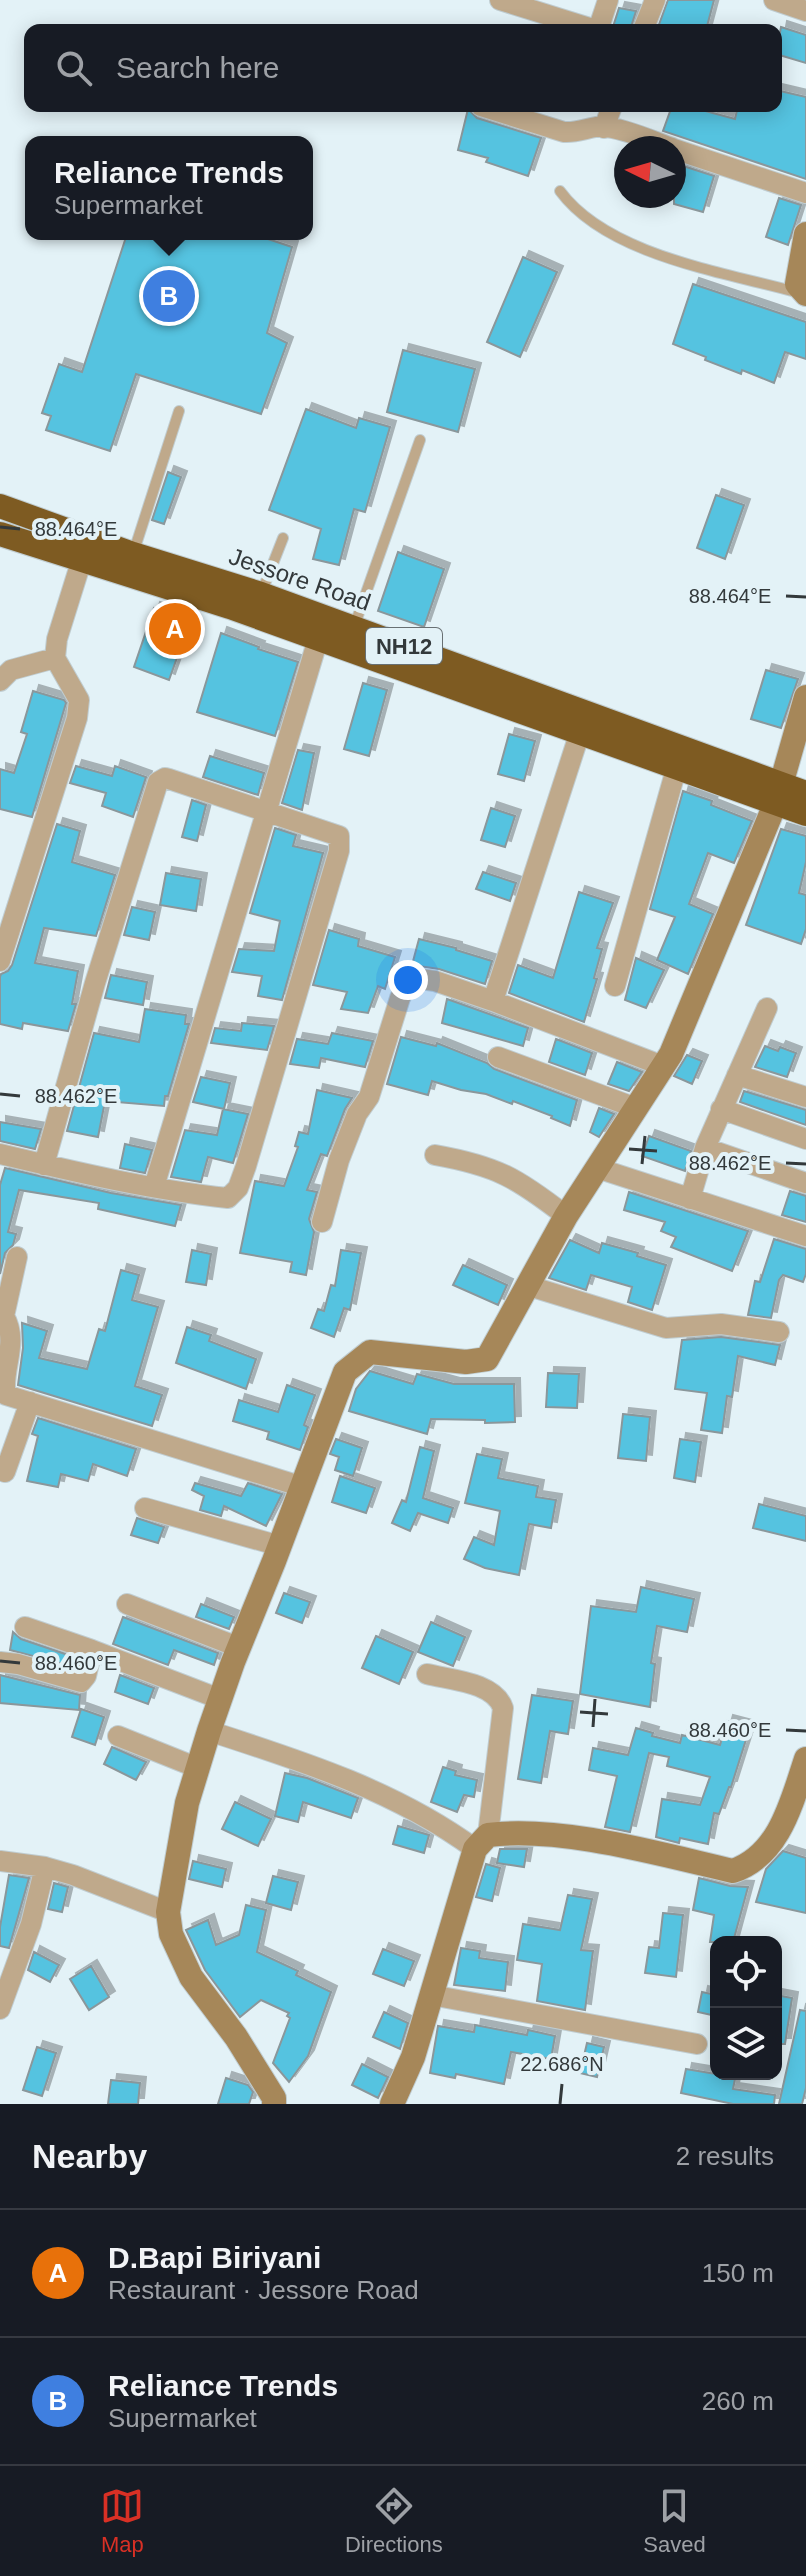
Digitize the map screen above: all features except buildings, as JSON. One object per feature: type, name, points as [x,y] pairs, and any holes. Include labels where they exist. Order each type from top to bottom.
[{"type":"highway","name":"Jessore Road","points":[[0,506],[133,554],[354,627],[779,793],[806,814]]},
{"type":"highway","name":"Jessore Road","points":[[0,534],[162,584],[677,766],[779,793],[806,793]]},
{"type":"street","points":[[500,0],[578,24]]},
{"type":"street","points":[[599,24],[608,0]]},
{"type":"street","points":[[645,24],[655,0]]},
{"type":"street","points":[[774,0],[806,11]]},
{"type":"street","points":[[500,112],[564,132],[604,128],[632,136]]},
{"type":"street","points":[[604,128],[610,112]]},
{"type":"street","points":[[686,152],[806,193]]},
{"type":"street","points":[[806,234],[797,284],[806,294]]},
{"type":"street","points":[[0,961],[77,718],[79,700],[55,658],[57,639],[82,559]]},
{"type":"street","points":[[154,1187],[318,639]]},
{"type":"street","points":[[0,681],[11,670],[55,658]]},
{"type":"street","points":[[274,2104],[274,2098],[236,2037],[191,1977],[171,1934],[168,1912],[187,1803],[238,1647],[303,1487],[345,1372],[370,1352],[466,1362],[487,1359],[566,1216],[671,1054],[779,793],[806,697]]},
{"type":"street","points":[[493,1001],[580,732]]},
{"type":"street","points":[[615,986],[677,766]]},
{"type":"street","points":[[0,1154],[44,1165],[154,1187],[228,1198],[238,1188],[255,1137],[341,842],[337,835],[169,779],[158,782],[95,983],[44,1165]]},
{"type":"street","points":[[322,1222],[339,1160],[357,1114],[369,1097],[406,986],[413,978],[423,978],[493,1001],[663,1066]]},
{"type":"street","points":[[690,1199],[705,1148],[767,1008]]},
{"type":"street","points":[[498,1057],[636,1108]]},
{"type":"street","points":[[737,1075],[806,1097]]},
{"type":"street","points":[[721,1109],[806,1139]]},
{"type":"street","points":[[705,1148],[806,1183]]},
{"type":"street","points":[[435,1155],[502,1172],[566,1216]]},
{"type":"street","points":[[597,1168],[806,1236]]},
{"type":"street","points":[[17,1257],[2,1316],[11,1337],[3,1389],[6,1395],[303,1487]]},
{"type":"street","points":[[529,1286],[666,1328],[721,1324],[779,1332]]},
{"type":"street","points":[[5,1472],[30,1402]]},
{"type":"street","points":[[145,1508],[280,1546]]},
{"type":"street","points":[[127,1604],[238,1647]]},
{"type":"street","points":[[25,1627],[220,1699]]},
{"type":"street","points":[[0,1662],[81,1682],[86,1676],[92,1650]]},
{"type":"street","points":[[392,2104],[413,2057],[482,1842],[503,1708],[499,1697],[488,1690],[427,1674]]},
{"type":"street","points":[[209,1731],[306,1763],[369,1788],[482,1842],[514,1832],[615,1844],[733,1871],[747,1866],[783,1827],[806,1759]]},
{"type":"street","points":[[118,1736],[198,1768]]},
{"type":"street","points":[[0,1861],[45,1867],[73,1875],[168,1912]]},
{"type":"street","points":[[0,2009],[31,1924],[45,1867]]},
{"type":"street","points":[[431,1995],[697,2044]]},
{"type":"lane","points":[[560,191],[572,207],[631,242],[676,259],[806,294]]},
{"type":"lane","points":[[133,554],[179,411]]},
{"type":"lane","points":[[354,627],[420,440]]},
{"type":"lane","points":[[261,594],[283,538]]},
{"type":"place","name":"Reliance Trends","points":[[169,296]]},
{"type":"place","name":"D.Bapi Biriyani","points":[[175,629]]}]
